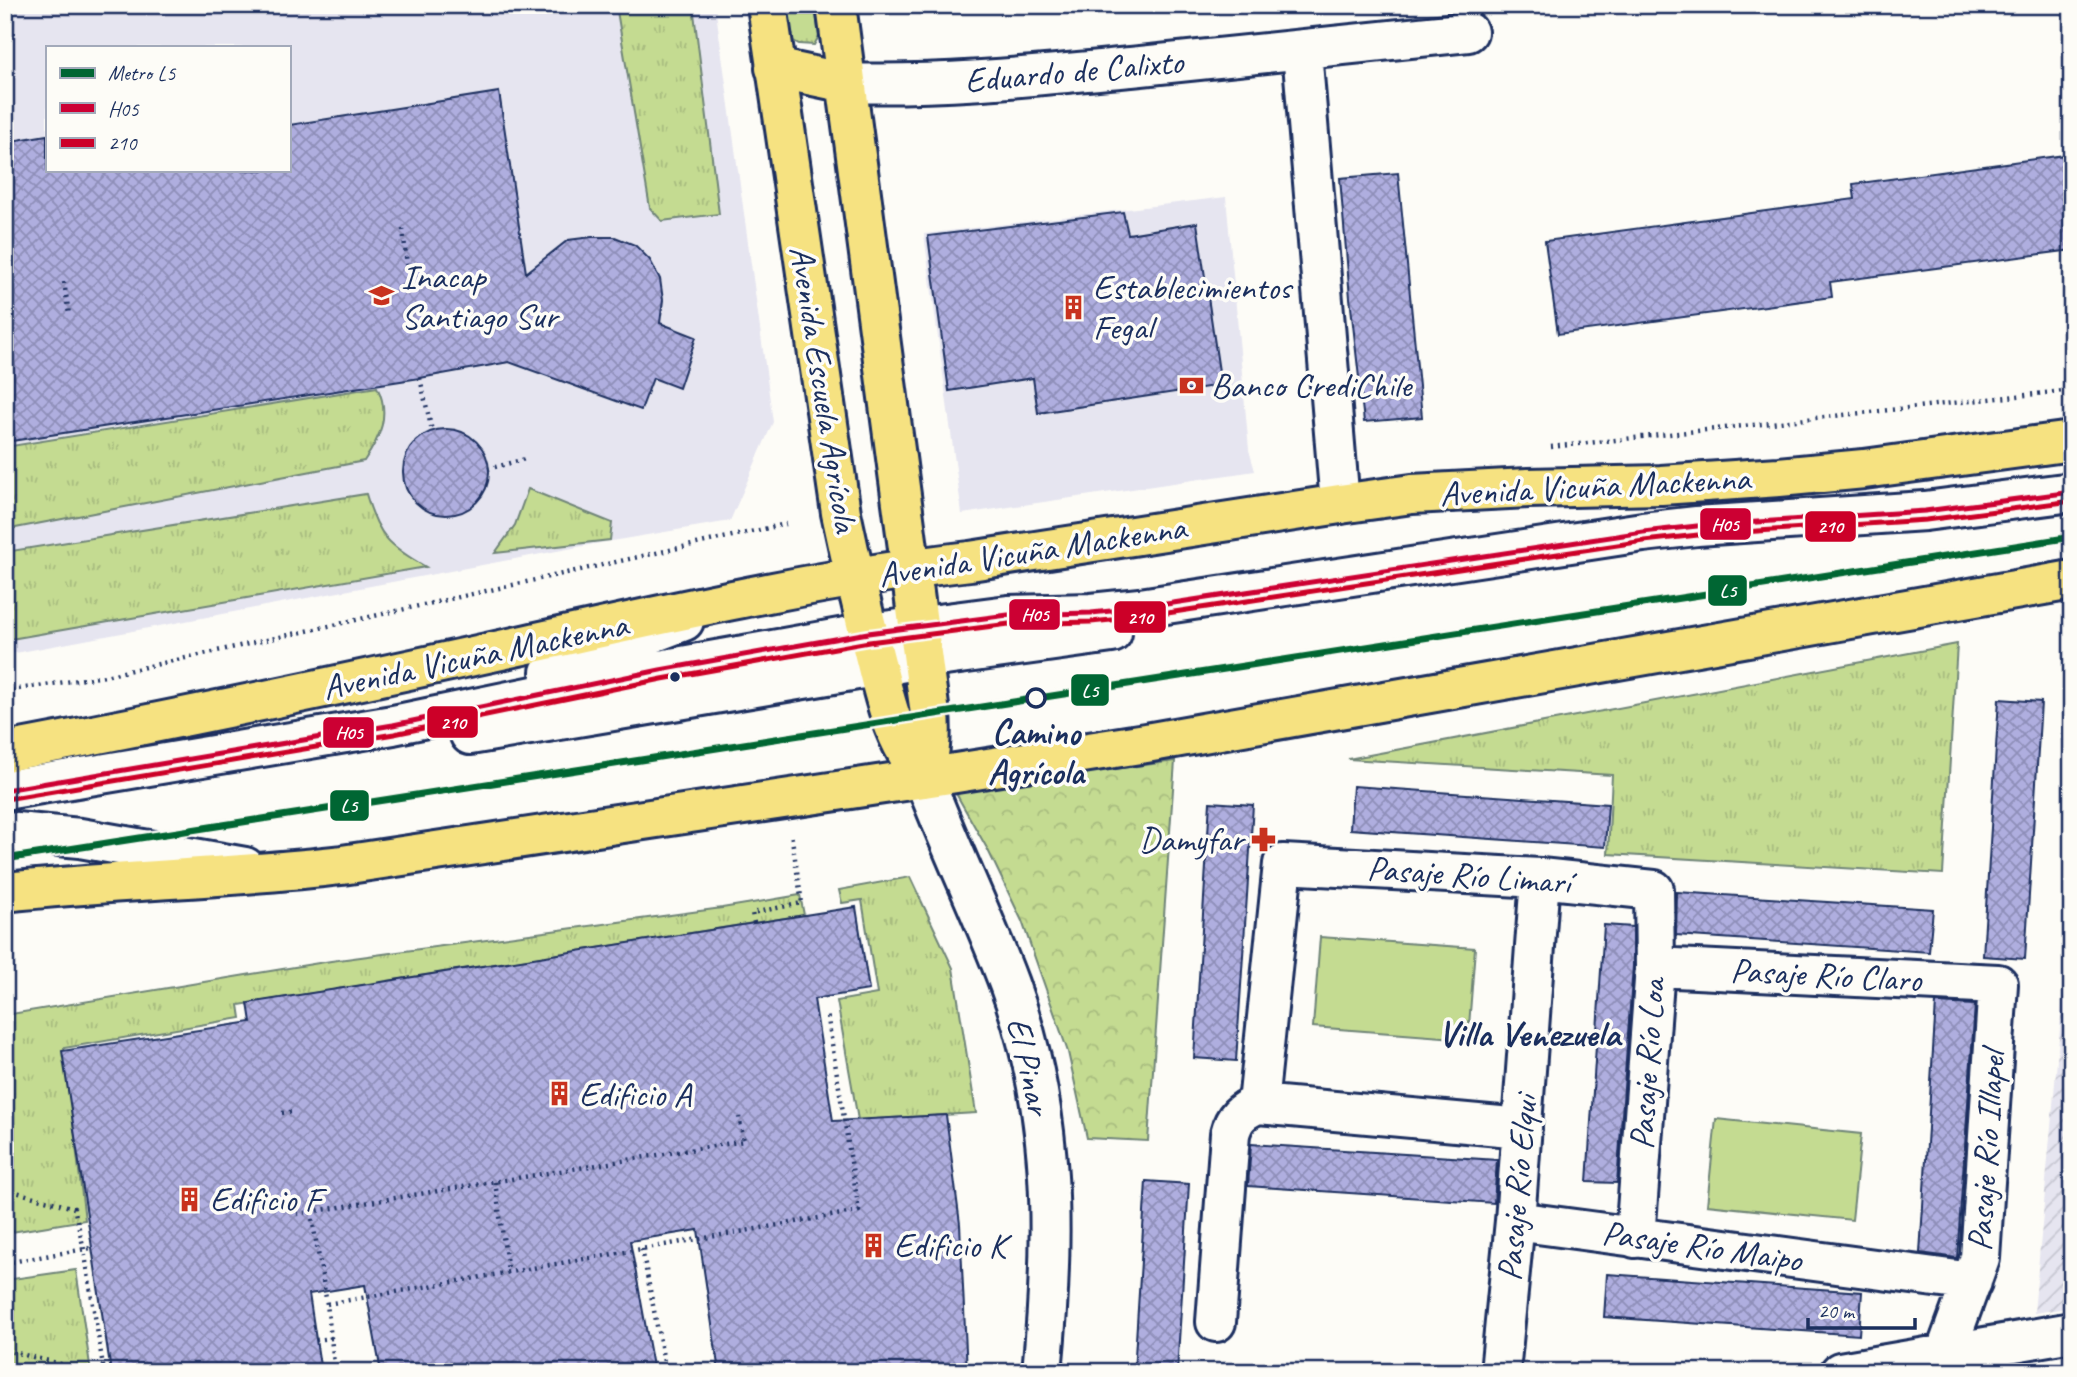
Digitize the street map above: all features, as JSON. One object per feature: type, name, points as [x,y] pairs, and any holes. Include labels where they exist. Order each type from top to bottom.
[{"type":"main road","name":"Avenida Escuela Agrícola","points":[[767,5],[841,513],[854,578],[900,744],[923,778]]},
{"type":"main road","name":"Avenida Escuela Agrícola","points":[[836,5],[921,643],[931,734],[929,760],[923,778]]},
{"type":"main road","points":[[775,68],[846,83]]},
{"type":"main road","name":"Avenida Vicuña Mackenna","points":[[5,752],[323,689],[747,596],[911,568],[1412,494],[1661,485],[1779,477],[1864,469],[2072,441]]},
{"type":"main road","points":[[5,892],[342,865],[923,778],[1146,743],[2072,580]]},
{"type":"street","name":"Eduardo de Calixto","points":[[846,83],[898,85],[986,81],[1302,51],[1468,32]]},
{"type":"street","points":[[1302,51],[1339,504]]},
{"type":"street","points":[[5,814],[873,650],[921,643],[1001,650],[1651,551],[1762,539],[1978,526],[2071,510]]},
{"type":"street","points":[[393,725],[579,662],[747,596]]},
{"type":"street","points":[[5,790],[393,725],[660,670],[873,650]]},
{"type":"street","name":"El Pinar","points":[[923,778],[1010,986],[1041,1108],[1051,1232],[1042,1372]]},
{"type":"street","points":[[5,831],[80,838],[275,872]]},
{"type":"street","name":"Pasaje Río Limarí","points":[[1258,1104],[1283,864],[1540,878],[1654,890]]},
{"type":"street","name":"Pasaje Río Elqui","points":[[1500,1372],[1515,1221],[1540,878]]},
{"type":"street","name":"Pasaje Río Loa","points":[[1635,1238],[1655,967],[1654,890]]},
{"type":"street","name":"Pasaje Río Claro","points":[[1655,967],[1998,984]]},
{"type":"street","name":"Pasaje Río Illapel","points":[[1945,1363],[1980,1258],[1998,984]]},
{"type":"street","points":[[1216,1322],[1230,1134],[1239,1115],[1248,1108],[1258,1104],[1522,1128]]},
{"type":"street","name":"Pasaje Río Maipo","points":[[1515,1221],[1972,1282]]},
{"type":"street","points":[[1840,1372],[1945,1363],[2072,1332]]},
{"type":"path","points":[[403,229],[407,265]]},
{"type":"path","points":[[64,282],[69,314]]},
{"type":"path","points":[[420,378],[432,431]]},
{"type":"path","points":[[488,468],[525,459]]},
{"type":"path","points":[[5,691],[105,676],[786,524]]},
{"type":"path","points":[[754,923],[752,913],[802,903],[795,859]]},
{"type":"path","points":[[327,1304],[859,1211],[827,1013]]},
{"type":"path","points":[[282,1113],[292,1112]]},
{"type":"path","points":[[298,1214],[744,1141],[739,1117]]},
{"type":"path","points":[[495,1182],[508,1272]]},
{"type":"path","points":[[5,1189],[74,1208],[84,1249],[104,1372]]},
{"type":"path","points":[[311,1212],[327,1304],[335,1372]]},
{"type":"path","points":[[5,1263],[91,1248]]},
{"type":"path","points":[[642,1248],[666,1372]]},
{"type":"path","points":[[316,1340],[332,1338]]},
{"type":"path","points":[[5,1350],[92,1372]]},
{"type":"shaded area","name":"Inacap Santiago Sur","points":[[5,5],[715,5],[773,422],[730,521],[594,544],[5,655]]},
{"type":"shaded area","points":[[1226,197],[1249,450],[1255,471],[962,514],[924,234]]},
{"type":"shaded area","points":[[2072,896],[2072,1307],[2034,1313]]},
{"type":"green space","points":[[616,5],[693,5],[719,214],[662,221],[650,208]]},
{"type":"green space","points":[[786,5],[815,5],[819,36],[814,45],[799,44],[790,39]]},
{"type":"green space","points":[[377,387],[383,407],[382,426],[364,461],[5,530],[5,447]]},
{"type":"green space","points":[[528,489],[612,523],[610,540],[495,553],[515,525]]},
{"type":"green space","points":[[366,494],[375,520],[387,538],[403,553],[426,567],[5,640],[5,552]]},
{"type":"green space","points":[[1957,644],[1943,874],[1608,854],[1612,775],[1348,759]]},
{"type":"green space","points":[[1175,761],[1148,1141],[1087,1138],[1068,1052],[1022,921],[988,850],[954,790]]},
{"type":"green space","points":[[910,877],[953,968],[976,1113],[858,1120],[837,1001],[877,994],[862,900],[842,903],[839,890]]},
{"type":"green space","points":[[800,895],[804,915],[239,1005],[241,1018],[64,1048],[85,1220],[5,1233],[5,1015],[331,961]]},
{"type":"green space","points":[[1320,937],[1475,948],[1468,1039],[1313,1027]]},
{"type":"green space","points":[[1716,1119],[1861,1134],[1852,1220],[1707,1205]]},
{"type":"green space","points":[[76,1270],[91,1372],[5,1372],[5,1280]]},
{"type":"building","points":[[499,92],[526,273],[568,240],[615,237],[635,245],[650,260],[660,279],[663,300],[660,323],[696,337],[679,388],[653,378],[641,410],[509,362],[5,442],[5,142],[46,135],[46,172],[290,172],[290,125]]},
{"type":"building","points":[[2072,154],[2072,250],[1830,282],[1832,297],[1558,334],[1545,241],[1855,199],[1853,184]]},
{"type":"building","points":[[1398,173],[1422,417],[1364,422],[1340,178]]},
{"type":"building","name":"Establecimientos Fegal","points":[[1123,212],[1128,234],[1197,223],[1221,385],[1038,413],[1033,378],[949,391],[928,236]]},
{"type":"building","points":[[446,429],[470,436],[482,448],[489,472],[482,496],[470,508],[446,515],[422,508],[410,496],[403,472],[410,448],[422,436]]},
{"type":"building","points":[[1999,699],[2041,702],[2025,959],[1983,956]]},
{"type":"building","points":[[1353,786],[1608,804],[1605,847],[1350,829]]},
{"type":"building","points":[[1210,802],[1253,805],[1236,1061],[1194,1058]]},
{"type":"building","points":[[1677,892],[1933,909],[1929,952],[1676,935]]},
{"type":"building","points":[[856,907],[869,990],[814,999],[833,1121],[946,1115],[960,1224],[967,1372],[719,1372],[698,1230],[630,1241],[654,1372],[381,1372],[365,1285],[309,1294],[321,1372],[111,1372],[62,1051],[251,1022],[248,1003]]},
{"type":"building","points":[[1604,925],[1633,927],[1633,966],[1617,1183],[1587,1182]]},
{"type":"building","points":[[1936,1003],[1975,1005],[1957,1258],[1920,1253]]},
{"type":"building","points":[[1251,1144],[1497,1160],[1494,1203],[1248,1186]]},
{"type":"building","points":[[1146,1181],[1189,1184],[1177,1372],[1134,1372]]},
{"type":"building","points":[[1607,1274],[1862,1292],[1859,1335],[1604,1317]]},
{"type":"metro line","name":"L5","points":[[5,859],[2072,537]]},
{"type":"transit line","name":"H05","points":[[5,790],[393,725],[660,670],[868,633],[1008,615],[1091,613],[1140,608],[1643,532],[1925,511],[2072,492]]},
{"type":"transit line","name":"210","points":[[6,799],[394,734],[662,679],[869,642],[1009,624],[1091,622],[1141,617],[1644,541],[1926,520],[2072,501]]},
{"type":"place","name":"Inacap Santiago Sur","points":[[381,296]]},
{"type":"place","name":"Establecimientos Fegal","points":[[1073,307]]},
{"type":"place","name":"Banco CrediChile","points":[[1191,385]]},
{"type":"place","name":"Camino Agrícola","points":[[1036,698]]},
{"type":"place","name":"Damyfar","points":[[1263,839]]},
{"type":"place","name":"Edificio A","points":[[559,1094]]},
{"type":"place","name":"Edificio F","points":[[190,1199]]},
{"type":"place","name":"Edificio K","points":[[874,1245]]},
{"type":"district","name":"Villa Venezuela","points":[[1529,1033]]}]
